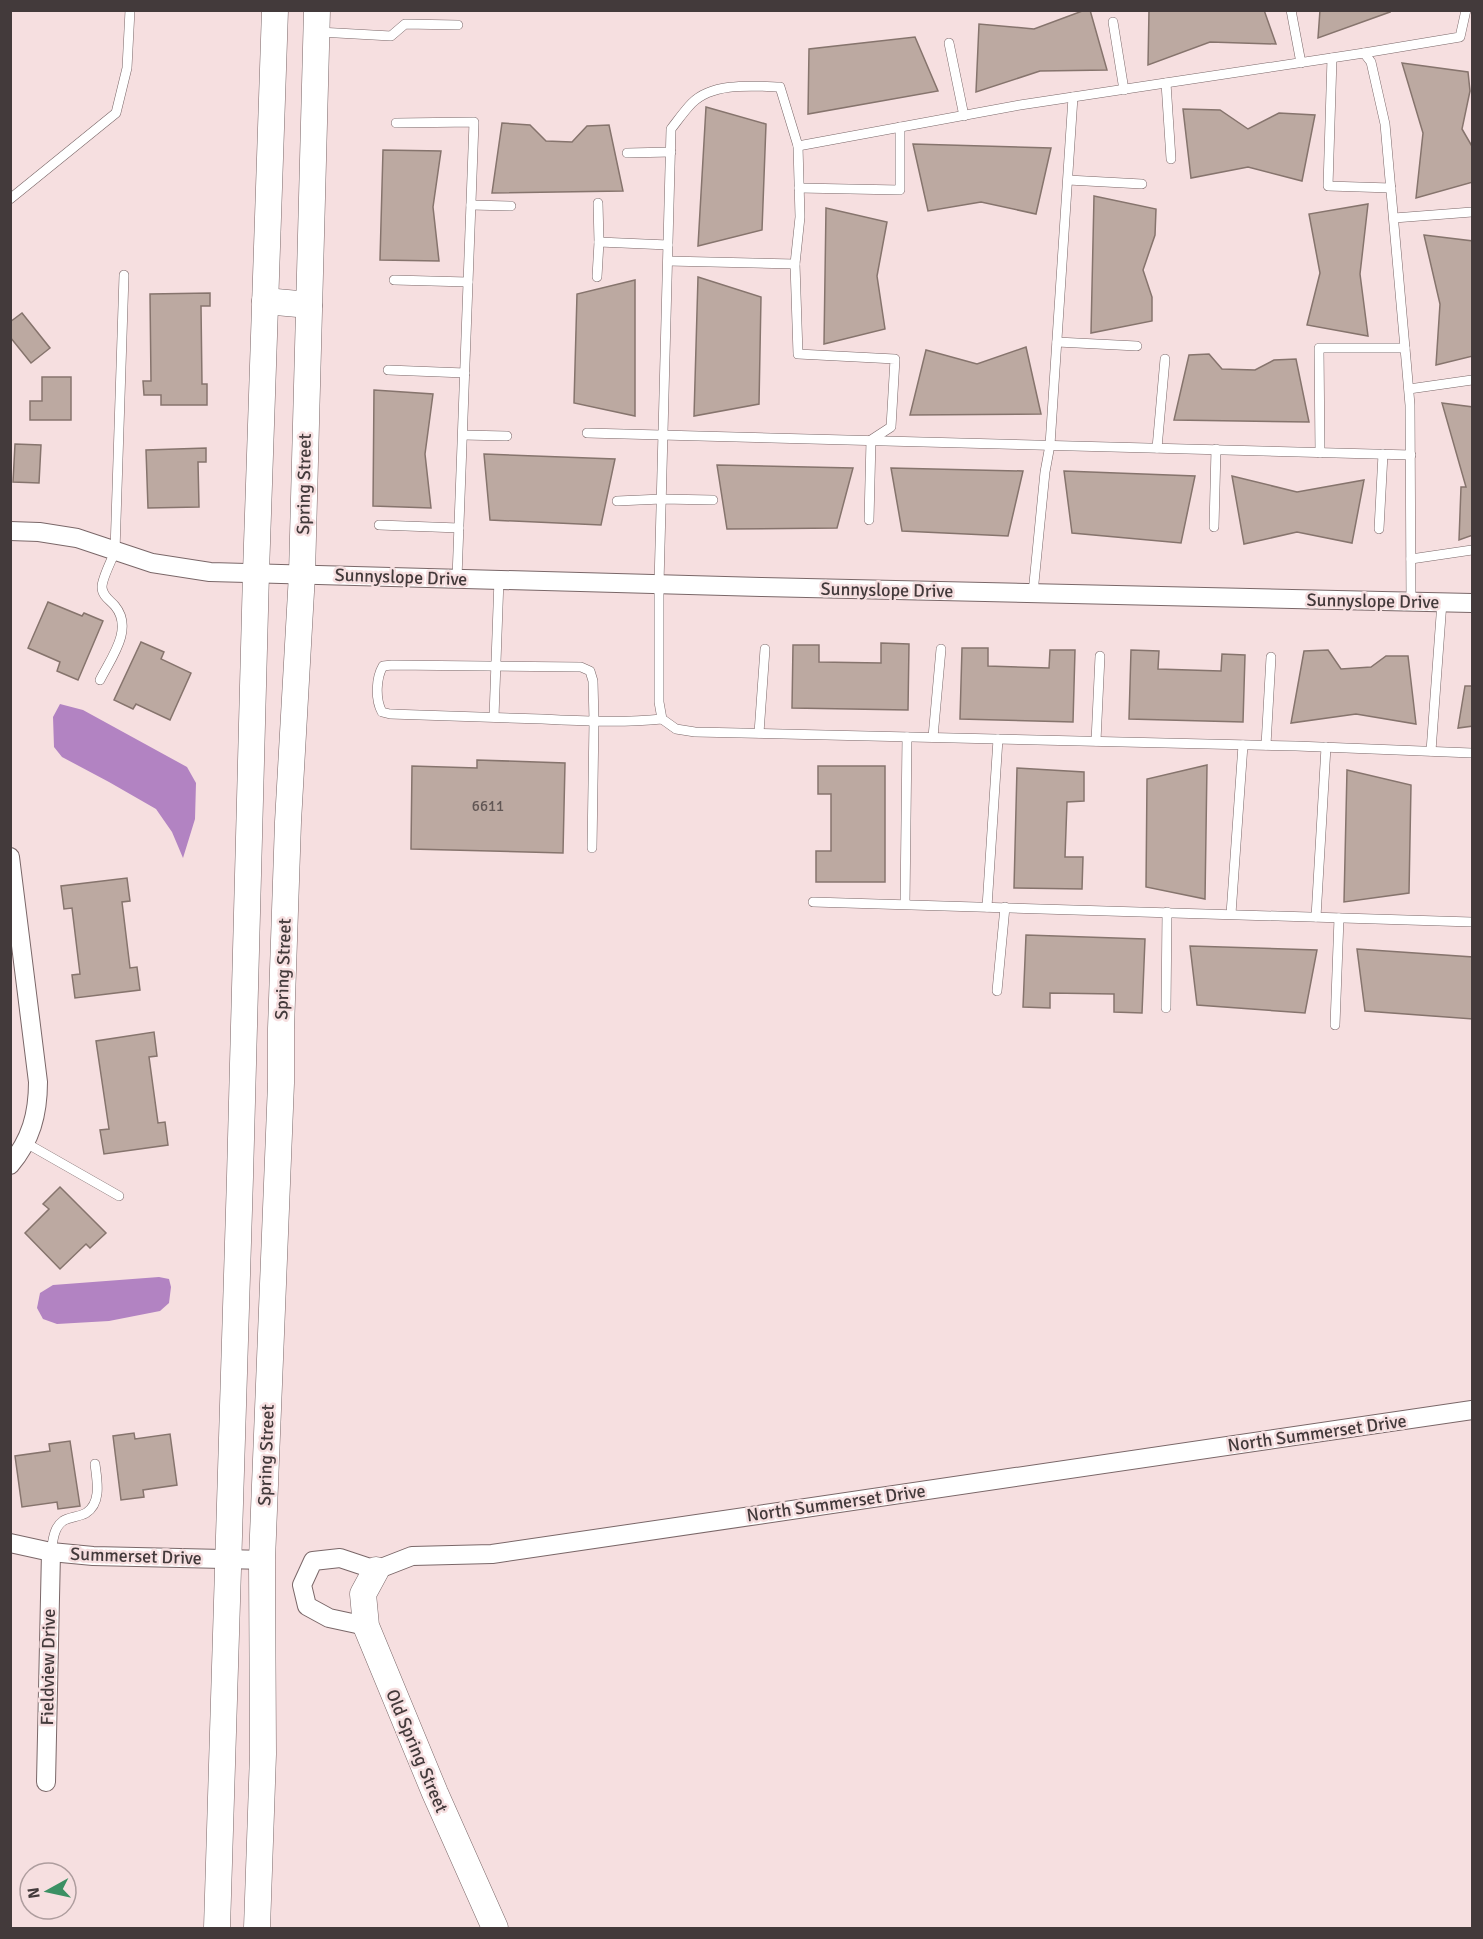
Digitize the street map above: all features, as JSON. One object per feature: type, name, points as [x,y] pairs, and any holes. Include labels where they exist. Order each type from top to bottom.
[{"type":"main road","name":"Spring Street","points":[[217,1929],[256,573],[275,10]]},
{"type":"main road","name":"Spring Street","points":[[257,1929],[263,1754],[262,1560],[281,1083],[280,1029],[288,822],[302,574],[317,21]]},
{"type":"main road","points":[[265,301],[309,305]]},
{"type":"main road","name":"Old Spring Street","points":[[376,1570],[363,1594],[366,1626],[435,1793],[495,1929]]},
{"type":"street","name":"Sunnyslope Drive","points":[[10,531],[39,532],[77,538],[152,564],[190,570],[659,584],[1473,603]]},
{"type":"street","points":[[10,857],[38,1082],[35,1120],[26,1143],[10,1165]]},
{"type":"street","name":"North Summerset Drive","points":[[376,1570],[412,1556],[492,1554],[1473,1410]]},
{"type":"street","name":"Summerset Drive","points":[[10,1543],[51,1552],[93,1556],[262,1560]]},
{"type":"street","name":"Fieldview Drive","points":[[46,1782],[51,1552]]},
{"type":"street","points":[[366,1626],[329,1618],[307,1606],[302,1585],[313,1561],[340,1558],[376,1570]]},
{"type":"lane","points":[[10,199],[116,113],[127,68],[130,10]]},
{"type":"lane","points":[[1291,10],[1301,63]]},
{"type":"lane","points":[[798,146],[1073,97],[1460,37],[1467,14],[1466,10]]},
{"type":"lane","points":[[317,21],[391,36],[405,24],[458,25]]},
{"type":"lane","points":[[1113,22],[1124,90]]},
{"type":"lane","points":[[949,43],[963,116]]},
{"type":"lane","points":[[1364,53],[1371,62],[1385,124],[1409,389],[1411,602]]},
{"type":"lane","points":[[1332,58],[1328,186],[1391,188]]},
{"type":"lane","points":[[1166,83],[1171,159]]},
{"type":"lane","points":[[662,719],[659,702],[659,584],[671,129],[694,101],[713,90],[751,86],[780,87],[798,146],[800,217],[795,264],[798,354],[895,359],[891,427],[871,440]]},
{"type":"lane","points":[[1033,593],[1050,445],[1073,97]]},
{"type":"lane","points":[[396,123],[474,122],[457,578]]},
{"type":"lane","points":[[799,188],[900,190],[900,127]]},
{"type":"lane","points":[[627,153],[671,152]]},
{"type":"lane","points":[[1068,180],[1142,183]]},
{"type":"lane","points":[[597,277],[598,203]]},
{"type":"lane","points":[[471,205],[512,206]]},
{"type":"lane","points":[[1394,218],[1473,212]]},
{"type":"lane","points":[[599,242],[668,245]]},
{"type":"lane","points":[[668,261],[795,264]]},
{"type":"lane","points":[[100,680],[122,638],[123,621],[116,607],[104,596],[102,587],[115,551],[124,275]]},
{"type":"lane","points":[[394,280],[468,282]]},
{"type":"lane","points":[[1057,342],[1137,346]]},
{"type":"lane","points":[[1320,453],[1319,348],[1405,348]]},
{"type":"lane","points":[[1157,448],[1165,359]]},
{"type":"lane","points":[[388,370],[465,373]]},
{"type":"lane","points":[[1409,389],[1473,380]]},
{"type":"lane","points":[[587,433],[1411,455]]},
{"type":"lane","points":[[463,435],[507,435]]},
{"type":"lane","points":[[869,520],[871,440]]},
{"type":"lane","points":[[1214,527],[1216,449]]},
{"type":"lane","points":[[1379,529],[1383,454]]},
{"type":"lane","points":[[617,501],[713,500]]},
{"type":"lane","points":[[379,525],[459,528]]},
{"type":"lane","points":[[1411,559],[1473,550]]},
{"type":"lane","points":[[494,717],[499,579]]},
{"type":"lane","points":[[1431,752],[1442,602]]},
{"type":"lane","points":[[759,733],[765,649]]},
{"type":"lane","points":[[933,737],[941,649]]},
{"type":"lane","points":[[1096,741],[1100,656]]},
{"type":"lane","points":[[1266,745],[1271,657]]},
{"type":"lane","points":[[592,848],[594,721],[593,681],[590,671],[581,667],[383,666],[379,674],[378,704],[382,712],[390,714],[494,717],[594,721],[629,722],[662,719],[676,729],[759,733],[1266,745],[1473,753]]},
{"type":"lane","points":[[905,904],[907,737]]},
{"type":"lane","points":[[987,907],[998,739]]},
{"type":"lane","points":[[1231,914],[1242,745]]},
{"type":"lane","points":[[1316,917],[1326,747]]},
{"type":"lane","points":[[813,902],[1473,922]]},
{"type":"lane","points":[[997,991],[1005,907]]},
{"type":"lane","points":[[1166,1008],[1167,912]]},
{"type":"lane","points":[[1335,1025],[1339,918]]},
{"type":"lane","points":[[26,1143],[119,1196]]},
{"type":"lane","points":[[51,1552],[54,1534],[62,1521],[87,1512],[93,1507],[97,1494],[94,1464]]},
{"type":"shaded area","points":[[60,704],[83,710],[187,767],[196,783],[195,819],[183,858],[172,832],[156,809],[62,757],[54,747],[53,717]]},
{"type":"shaded area","points":[[159,1277],[169,1279],[171,1287],[169,1303],[160,1311],[109,1321],[57,1324],[43,1319],[37,1308],[40,1293],[53,1285]]},
{"type":"building","points":[[1090,10],[1107,70],[1040,71],[976,92],[979,24],[1034,29]]},
{"type":"building","points":[[1149,10],[1264,10],[1276,44],[1210,42],[1148,65]]},
{"type":"building","points":[[1320,10],[1389,10],[1390,12],[1318,38]]},
{"type":"building","points":[[915,37],[938,91],[808,114],[809,49]]},
{"type":"building","points":[[1402,63],[1468,72],[1470,91],[1462,129],[1473,148],[1473,182],[1416,198],[1423,133]]},
{"type":"building","points":[[706,107],[766,124],[762,230],[698,246]]},
{"type":"building","points":[[1183,109],[1220,110],[1248,129],[1279,113],[1315,115],[1302,181],[1248,167],[1191,178]]},
{"type":"building","points":[[502,123],[530,125],[546,141],[572,142],[587,126],[609,125],[623,191],[492,193]]},
{"type":"building","points":[[913,144],[1051,148],[1036,214],[981,202],[928,211]]},
{"type":"building","points":[[383,150],[441,151],[433,207],[439,261],[380,260]]},
{"type":"building","points":[[1094,196],[1156,209],[1155,235],[1143,270],[1152,297],[1152,321],[1091,333]]},
{"type":"building","points":[[1368,204],[1360,274],[1368,336],[1307,325],[1320,273],[1309,214]]},
{"type":"building","points":[[826,208],[887,222],[877,276],[885,329],[824,344]]},
{"type":"building","points":[[1424,235],[1473,241],[1473,356],[1436,365],[1440,304]]},
{"type":"building","points":[[698,277],[761,297],[759,404],[694,416]]},
{"type":"building","points":[[635,280],[635,416],[574,403],[577,294]]},
{"type":"building","points":[[210,293],[210,306],[201,306],[202,384],[207,384],[207,405],[161,405],[161,395],[144,395],[143,381],[151,381],[150,294]]},
{"type":"building","points":[[22,313],[50,348],[31,363],[10,337],[10,322]]},
{"type":"building","points":[[1026,347],[1041,414],[910,415],[926,350],[977,364]]},
{"type":"building","points":[[1209,354],[1222,369],[1255,370],[1274,360],[1296,359],[1309,422],[1174,420],[1189,355]]},
{"type":"building","points":[[42,377],[71,377],[71,420],[30,420],[30,401],[42,401]]},
{"type":"building","points":[[374,390],[433,394],[425,454],[431,508],[373,506]]},
{"type":"building","points":[[1442,403],[1473,407],[1473,535],[1459,540],[1461,487],[1466,487]]},
{"type":"building","points":[[15,444],[41,445],[39,483],[13,482]]},
{"type":"building","points":[[206,448],[206,462],[198,462],[199,507],[148,508],[146,450]]},
{"type":"building","points":[[484,454],[615,459],[601,525],[490,520]]},
{"type":"building","points":[[717,465],[853,468],[837,528],[727,529]]},
{"type":"building","points":[[891,468],[1023,471],[1008,536],[902,531]]},
{"type":"building","points":[[1064,471],[1195,476],[1181,543],[1072,533]]},
{"type":"building","points":[[1232,476],[1297,492],[1364,480],[1352,543],[1297,532],[1244,544]]},
{"type":"building","points":[[48,602],[82,616],[84,613],[103,621],[78,680],[57,671],[60,662],[28,648]]},
{"type":"building","points":[[141,642],[164,652],[161,659],[191,673],[170,720],[136,704],[133,709],[114,700]]},
{"type":"building","points":[[881,643],[909,644],[908,710],[792,708],[793,645],[819,645],[819,662],[881,663]]},
{"type":"building","points":[[962,648],[988,648],[988,666],[1049,668],[1050,650],[1075,650],[1073,722],[960,719]]},
{"type":"building","points":[[1131,650],[1159,651],[1158,669],[1221,671],[1222,654],[1245,655],[1243,722],[1129,719]]},
{"type":"building","points":[[1328,650],[1341,669],[1371,667],[1386,656],[1408,656],[1416,724],[1356,714],[1291,723],[1304,651]]},
{"type":"building","points":[[1465,686],[1473,686],[1473,726],[1458,728]]},
{"type":"building","points":[[477,760],[565,763],[563,853],[411,849],[412,766],[477,768]]},
{"type":"building","points":[[1207,765],[1205,899],[1146,887],[1147,779]]},
{"type":"building","points":[[818,766],[885,766],[885,882],[816,882],[816,851],[831,851],[831,794],[818,794]]},
{"type":"building","points":[[1017,768],[1084,772],[1084,801],[1067,802],[1065,857],[1083,857],[1082,889],[1014,888]]},
{"type":"building","points":[[1347,770],[1411,785],[1409,893],[1344,902]]},
{"type":"building","points":[[127,878],[130,901],[122,902],[130,968],[137,967],[140,990],[75,998],[72,975],[80,974],[72,908],[64,909],[61,886]]},
{"type":"building","points":[[1026,935],[1145,939],[1142,1013],[1114,1012],[1114,994],[1050,993],[1050,1008],[1023,1007]]},
{"type":"building","points":[[1190,946],[1317,950],[1305,1013],[1197,1005]]},
{"type":"building","points":[[1357,949],[1473,957],[1473,1019],[1365,1011]]},
{"type":"building","points":[[154,1032],[157,1056],[149,1057],[158,1123],[165,1122],[168,1145],[104,1154],[100,1130],[109,1129],[96,1041]]},
{"type":"building","points":[[60,1187],[106,1233],[90,1248],[86,1244],[60,1269],[25,1233],[49,1209],[43,1204]]},
{"type":"building","points":[[134,1433],[135,1439],[170,1434],[177,1485],[143,1490],[144,1497],[121,1500],[113,1436]]},
{"type":"building","points":[[70,1441],[80,1506],[58,1509],[57,1502],[22,1507],[15,1456],[50,1451],[49,1444]]}]
